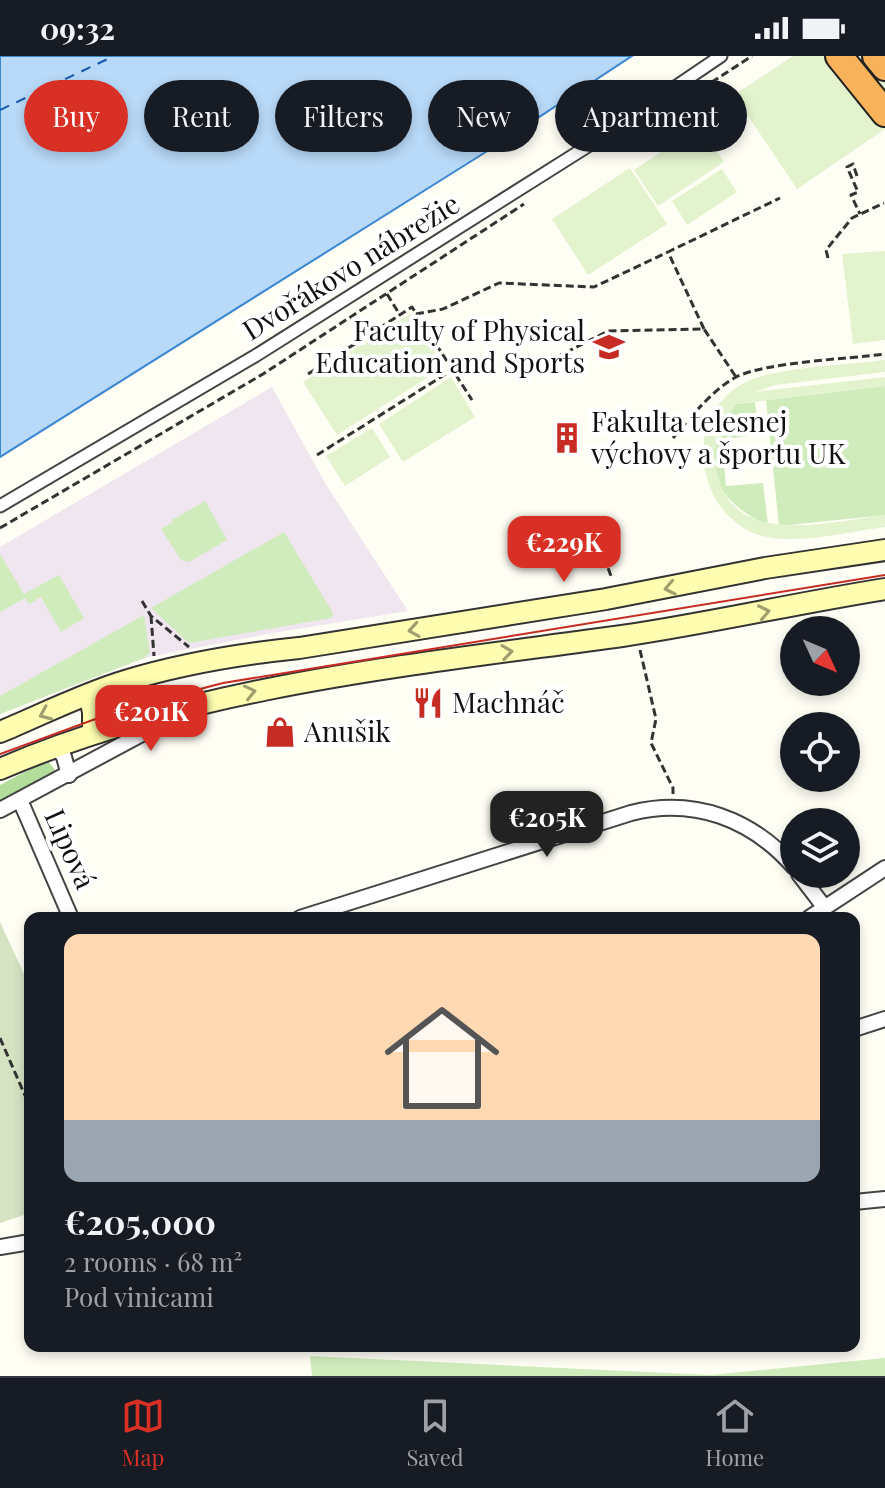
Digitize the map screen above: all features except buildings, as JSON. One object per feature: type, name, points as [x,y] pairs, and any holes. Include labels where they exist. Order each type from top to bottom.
[{"type":"highway","points":[[839,56],[885,113]]},
{"type":"highway","points":[[876,56],[885,67]]},
{"type":"main road","points":[[0,732],[89,694],[136,678],[248,653],[299,648],[606,599],[765,568],[885,550]]},
{"type":"main road","points":[[0,769],[93,733],[194,705],[279,687],[750,615],[885,589]]},
{"type":"main road","points":[[89,694],[93,733]]},
{"type":"street","name":"Dvořákovo nábrežie","points":[[0,506],[268,349],[588,146],[721,56]]},
{"type":"street","points":[[0,810],[166,723],[194,705]]},
{"type":"street","points":[[87,765],[93,750],[93,733]]},
{"type":"street","points":[[56,746],[64,757],[69,775]]},
{"type":"street","name":"Lipová","points":[[20,800],[68,912]]},
{"type":"street","points":[[319,912],[631,813],[660,807],[685,807],[735,820],[780,852]]},
{"type":"street","points":[[819,912],[885,868]]},
{"type":"street","points":[[810,888],[825,908]]},
{"type":"street","points":[[860,1027],[885,1019]]},
{"type":"street","points":[[860,1201],[885,1199]]},
{"type":"street","points":[[0,1247],[24,1243]]},
{"type":"path","points":[[715,80],[752,56]]},
{"type":"path","points":[[857,176],[853,164],[847,167],[858,192],[851,195],[860,214]]},
{"type":"path","points":[[416,314],[443,309],[499,283],[594,287],[780,198]]},
{"type":"path","points":[[0,528],[263,374],[530,200]]},
{"type":"path","points":[[828,258],[826,250],[852,218],[884,203]]},
{"type":"path","points":[[668,252],[704,329],[736,377]]},
{"type":"path","points":[[386,294],[400,315]]},
{"type":"path","points":[[308,374],[412,307],[472,400]]},
{"type":"path","points":[[555,358],[608,331],[704,329]]},
{"type":"path","points":[[673,438],[701,405],[736,377],[762,369],[885,354]]},
{"type":"path","points":[[317,455],[452,370]]},
{"type":"path","points":[[604,557],[611,576]]},
{"type":"path","points":[[142,601],[151,616],[195,652]]},
{"type":"path","points":[[151,616],[154,662]]},
{"type":"path","points":[[639,643],[656,719],[651,743],[673,788]]},
{"type":"path","points":[[0,1038],[24,1093]]},
{"type":"shaded area","points":[[272,387],[325,483],[408,611],[144,658],[0,714],[0,547]]},
{"type":"green space","points":[[793,56],[885,56],[885,129],[797,189],[747,114],[747,86]]},
{"type":"green space","points":[[661,152],[717,152],[724,162],[658,206],[634,170]]},
{"type":"green space","points":[[630,168],[667,224],[588,275],[552,219]]},
{"type":"green space","points":[[722,169],[737,192],[687,225],[672,201]]},
{"type":"green space","points":[[885,251],[885,340],[853,344],[842,254]]},
{"type":"green space","points":[[410,314],[444,367],[337,435],[303,382]]},
{"type":"green space","points":[[885,360],[885,372],[775,385],[754,392],[885,377],[885,386],[736,404],[720,430],[715,457],[718,477],[728,500],[745,514],[765,522],[789,525],[814,525],[885,515],[885,527],[781,539],[751,532],[732,519],[717,501],[708,480],[704,458],[705,436],[712,415],[726,396],[746,382],[775,373]]},
{"type":"green space","points":[[451,377],[475,417],[403,462],[379,424]]},
{"type":"green space","points":[[885,386],[885,515],[779,526],[766,400]]},
{"type":"green space","points":[[755,402],[758,434],[722,440],[726,486],[763,483],[768,525],[732,502],[722,489],[714,458],[724,423],[736,404]]},
{"type":"green space","points":[[372,428],[390,457],[345,486],[326,456]]},
{"type":"green space","points":[[205,501],[227,540],[189,562],[181,560],[161,529]]},
{"type":"green space","points":[[284,532],[333,613],[331,618],[189,643],[151,608]]},
{"type":"green space","points":[[0,554],[24,594],[59,575],[84,618],[61,632],[41,597],[29,604],[25,598],[0,612]]},
{"type":"green space","points":[[144,615],[150,653],[144,658],[0,714],[0,696]]},
{"type":"green space","points":[[47,760],[56,771],[0,802],[0,785]]},
{"type":"green space","points":[[0,922],[24,974],[24,1215],[0,1223]]},
{"type":"green space","points":[[310,1356],[711,1375],[885,1358],[885,1376],[312,1376]]},
{"type":"water","points":[[0,56],[632,56],[595,80],[555,80],[555,107],[539,117],[539,80],[428,80],[428,152],[486,152],[0,457]]},
{"type":"ferry route","points":[[0,110],[114,56]]},
{"type":"tram line","points":[[0,754],[120,710],[223,683],[885,575]]},
{"type":"place","name":"Faculty of Physical Education and Sports","points":[[609,347]]},
{"type":"place","name":"Fakulta telesnej výchovy a športu UK","points":[[567,438]]},
{"type":"place","name":"Machnáč","points":[[428,703]]},
{"type":"place","name":"Anušik","points":[[280,732]]}]
